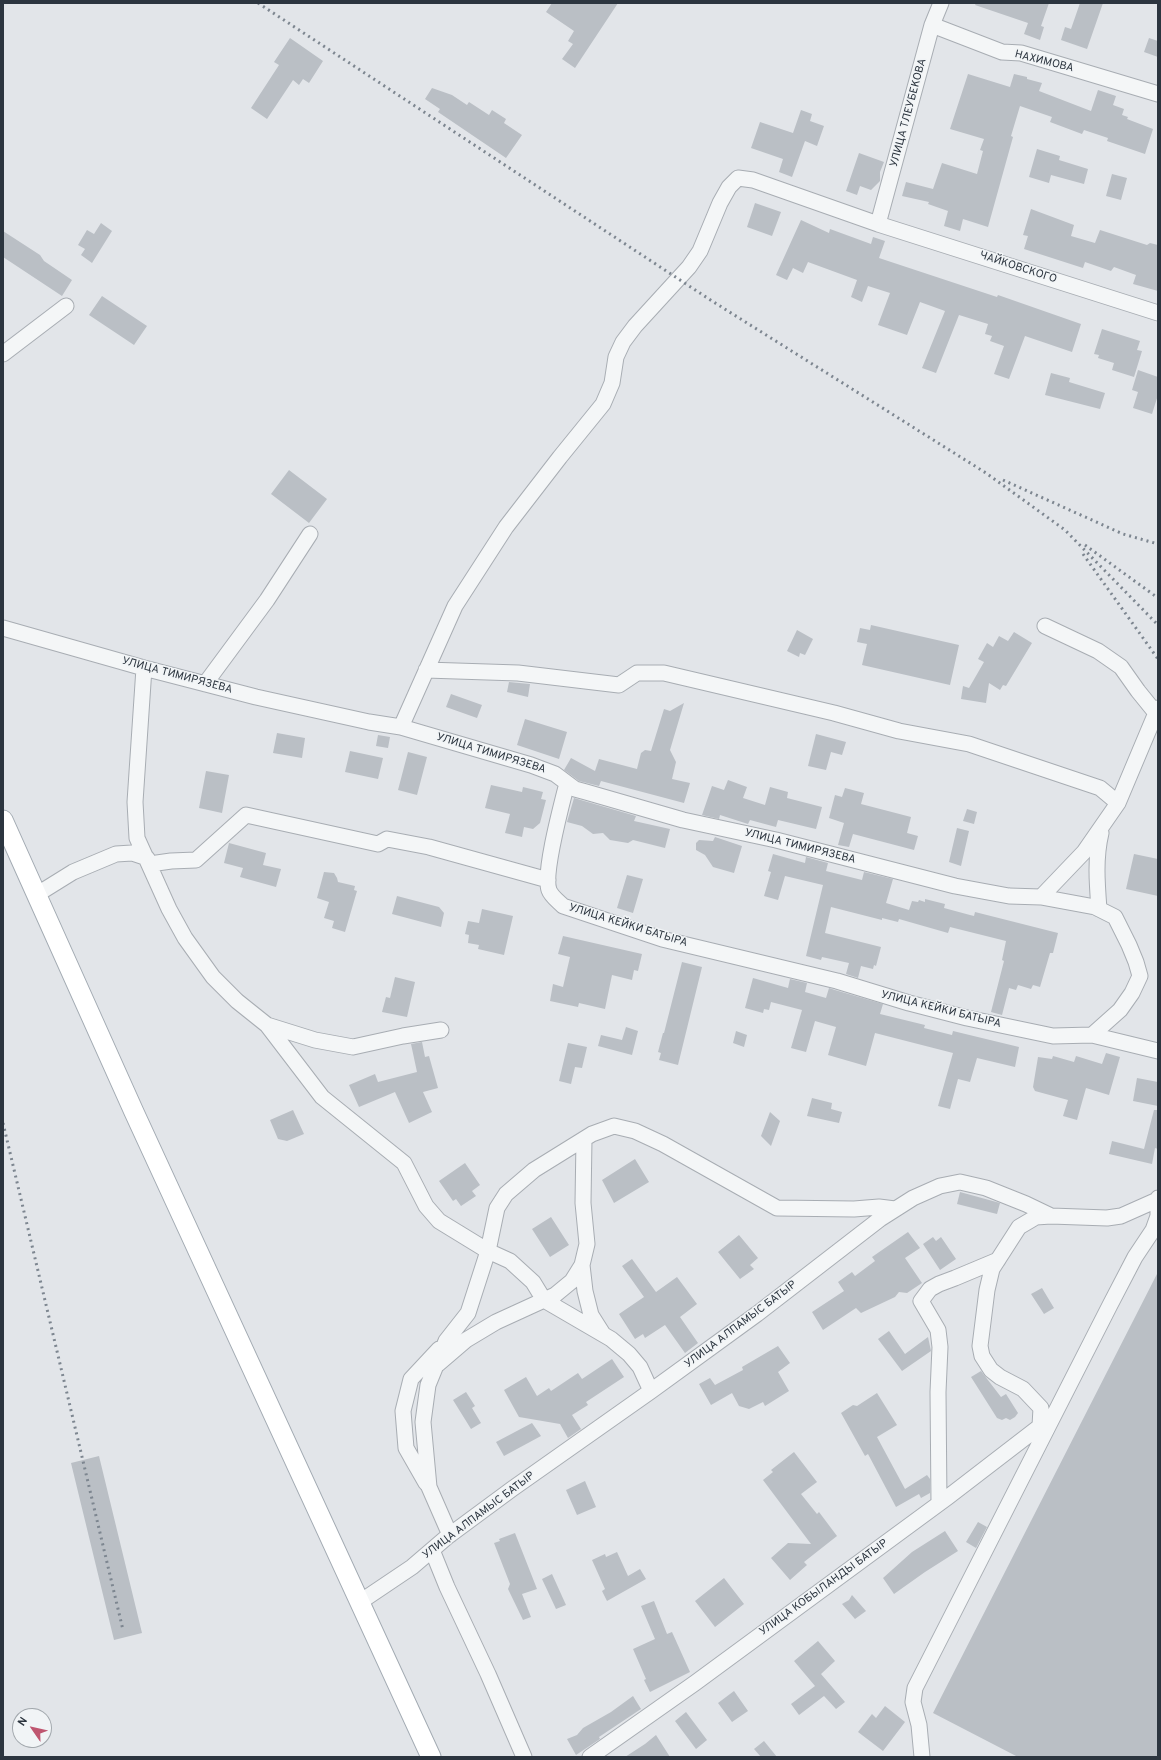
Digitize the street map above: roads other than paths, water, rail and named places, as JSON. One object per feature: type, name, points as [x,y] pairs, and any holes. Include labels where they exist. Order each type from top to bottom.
[{"type":"main road","points":[[3,820],[134,1112],[431,1757]]},
{"type":"street","name":"УЛИЦА ТЛЕУБЕКОВА","points":[[878,224],[932,25],[941,3]]},
{"type":"street","name":"НАХИМОВА","points":[[932,25],[1002,52],[1022,53],[1158,94]]},
{"type":"street","name":"ЧАЙКОВСКОГО","points":[[426,670],[455,606],[506,527],[603,404],[612,383],[616,357],[623,342],[700,251],[720,203],[729,187],[738,178],[753,180],[785,190],[878,224],[1158,313]]},
{"type":"street","points":[[3,354],[66,306]]},
{"type":"street","points":[[205,684],[267,600],[310,534]]},
{"type":"street","points":[[1041,896],[1084,852],[1118,803],[1137,761],[1156,710],[1138,691],[1121,667],[1098,651],[1044,626]]},
{"type":"street","name":"УЛИЦА ТИМИРЯЗЕВА","points":[[3,628],[205,684],[369,722],[401,727],[531,765],[555,774],[567,783],[586,792],[683,820],[776,840],[955,886],[1009,896],[1041,896],[1099,909],[1115,917],[1132,950],[1140,976],[1132,994],[1120,1010],[1092,1035]]},
{"type":"street","points":[[144,668],[136,802],[137,838],[169,909],[185,938],[213,977],[237,1001],[267,1025],[322,1097],[404,1163],[426,1206],[438,1220],[488,1251],[510,1262],[533,1282],[544,1300],[604,1335],[630,1354],[640,1367],[651,1391]]},
{"type":"street","points":[[401,727],[426,670],[518,673],[619,685],[637,673],[664,673],[834,713],[899,731],[969,744],[1100,788],[1118,803]]},
{"type":"street","points":[[36,895],[73,872],[116,854],[132,853],[148,861],[196,860],[246,815],[378,844],[387,838],[429,847],[548,880],[555,831],[567,783]]},
{"type":"street","points":[[1099,909],[1097,851],[1102,828]]},
{"type":"street","name":"УЛИЦА КЕЙКИ БАТЫРА","points":[[548,880],[549,890],[554,898],[563,906],[662,939],[837,981],[909,1003],[967,1018],[1053,1036],[1092,1035],[1158,1051]]},
{"type":"street","points":[[267,1025],[315,1040],[354,1047],[403,1036],[441,1030]]},
{"type":"street","points":[[450,1535],[429,1488],[406,1448],[403,1411],[411,1380],[446,1341],[468,1313],[488,1251],[497,1208],[506,1194],[534,1170],[592,1134],[614,1126],[635,1131],[683,1155],[777,1208],[854,1210],[879,1207],[895,1209]]},
{"type":"street","points":[[436,1366],[466,1340],[496,1322],[555,1295],[572,1281],[582,1265],[587,1244],[583,1203],[584,1139]]},
{"type":"street","name":"УЛИЦА АЛПАМЫС БАТЫР","points":[[360,1602],[412,1567],[450,1535],[512,1489],[757,1314],[880,1219],[913,1198],[940,1186],[960,1182],[986,1188],[1051,1216],[1107,1218],[1122,1216],[1157,1199]]},
{"type":"street","points":[[922,1757],[919,1725],[913,1702],[915,1688],[1134,1257],[1153,1230],[1158,1216],[1157,1199]]},
{"type":"street","points":[[1040,1426],[1041,1408],[1023,1389],[1000,1377],[991,1370],[982,1356],[980,1346],[992,1270],[1019,1227],[1036,1217],[1051,1216]]},
{"type":"street","points":[[939,1503],[938,1392],[940,1347],[938,1330],[921,1301],[930,1289],[939,1284],[998,1260]]},
{"type":"street","points":[[582,1265],[585,1291],[591,1315],[604,1335]]},
{"type":"street","points":[[429,1488],[423,1422],[428,1385],[446,1341]]},
{"type":"street","name":"УЛИЦА КОБЫЛАНДЫ БАТЫР","points":[[590,1757],[695,1683],[939,1503],[1055,1415]]},
{"type":"street","points":[[432,1550],[447,1587],[488,1674],[524,1757]]},
{"type":"railway","points":[[258,3],[712,301],[986,473],[1065,530],[1158,625]]},
{"type":"railway","points":[[1003,480],[1123,534],[1158,544]]},
{"type":"railway","points":[[1085,545],[1158,598]]},
{"type":"railway","points":[[1083,554],[1158,659]]},
{"type":"railway","points":[[3,1123],[123,1630]]}]
